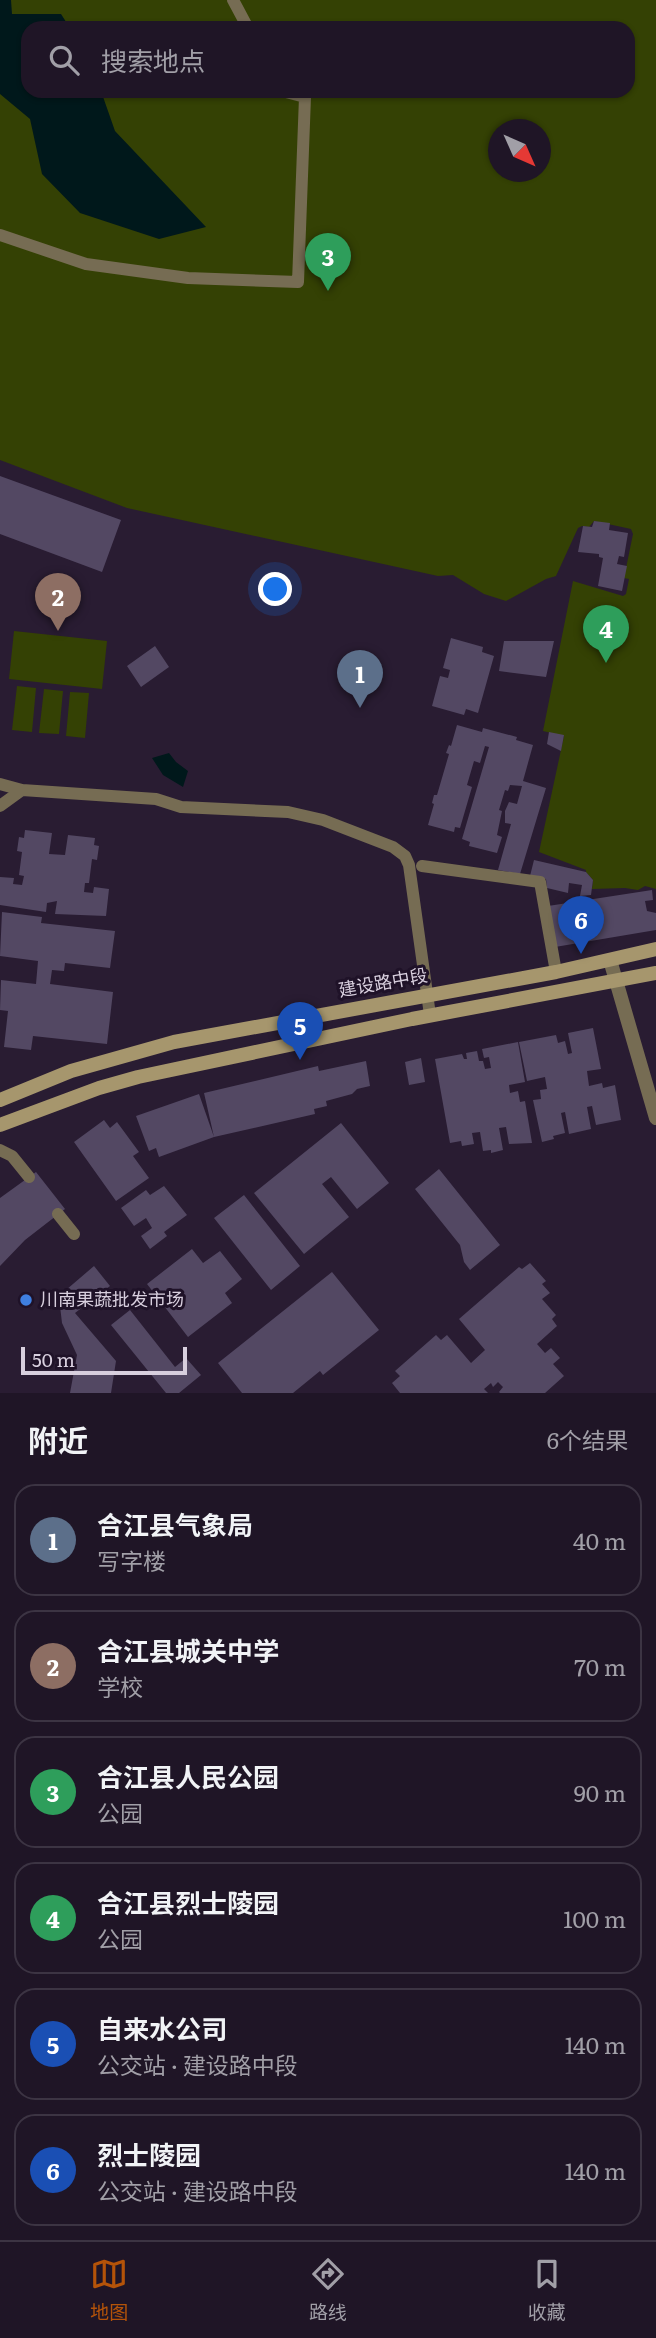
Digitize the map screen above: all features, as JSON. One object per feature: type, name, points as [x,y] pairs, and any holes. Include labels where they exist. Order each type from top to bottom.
[{"type":"main road","name":"建设路中段","points":[[0,1100],[71,1071],[144,1049],[426,994],[556,972],[656,949]]},
{"type":"main road","points":[[0,1125],[88,1091],[138,1077],[430,1015],[656,973]]},
{"type":"street","points":[[610,960],[656,1118]]},
{"type":"lane","points":[[233,0],[244,21]]},
{"type":"lane","points":[[0,235],[86,264],[188,278],[298,282],[305,98]]},
{"type":"lane","points":[[0,784],[22,790],[156,799],[181,807],[288,812],[323,820],[393,847],[405,856],[408,865],[430,1015]]},
{"type":"lane","points":[[0,806],[22,790]]},
{"type":"lane","points":[[422,866],[540,882],[556,972]]},
{"type":"lane","points":[[0,1150],[12,1156],[29,1177]]},
{"type":"lane","points":[[58,1214],[74,1234]]},
{"type":"green space","points":[[0,0],[656,0],[656,889],[645,886],[638,890],[592,889],[593,880],[586,870],[539,852],[564,736],[543,731],[573,581],[623,596],[626,594],[629,579],[624,578],[633,534],[631,529],[594,521],[589,527],[578,528],[556,576],[506,601],[484,594],[453,575],[438,576],[127,508],[0,460]]},
{"type":"green space","points":[[14,631],[107,641],[102,689],[9,679]]},
{"type":"green space","points":[[17,686],[36,688],[32,732],[12,730]]},
{"type":"green space","points":[[44,689],[63,691],[59,734],[39,733]]},
{"type":"green space","points":[[70,692],[89,693],[85,738],[66,736]]},
{"type":"shaded area","points":[[0,0],[11,0],[12,14],[61,14],[66,21],[21,21],[21,98],[103,98],[115,131],[206,227],[159,239],[80,213],[42,174],[30,119],[0,94]]},
{"type":"shaded area","points":[[169,753],[188,771],[183,787],[163,775],[152,758]]},
{"type":"building","points":[[0,476],[121,520],[102,572],[0,534]]},
{"type":"building","points":[[594,521],[610,523],[609,530],[628,533],[624,557],[619,556],[617,564],[627,566],[622,591],[598,586],[603,558],[599,557],[599,554],[578,552],[583,526],[592,527]]},
{"type":"building","points":[[451,638],[483,647],[482,652],[494,656],[478,713],[466,709],[464,715],[432,706],[440,676],[448,678],[450,670],[443,668]]},
{"type":"building","points":[[504,641],[554,641],[546,677],[499,671]]},
{"type":"building","points":[[155,646],[169,667],[141,687],[127,666]]},
{"type":"building","points":[[457,725],[482,732],[483,728],[517,737],[516,740],[533,745],[523,781],[546,788],[520,874],[498,870],[511,824],[505,823],[505,811],[509,802],[517,804],[522,786],[510,785],[508,791],[505,790],[499,810],[502,811],[497,835],[502,837],[497,853],[469,846],[470,842],[462,839],[489,747],[485,746],[480,763],[474,761],[467,785],[472,787],[460,828],[455,827],[454,832],[428,825],[434,795],[437,795],[449,754],[446,753]]},
{"type":"building","points":[[549,732],[564,735],[561,751],[547,744]]},
{"type":"building","points":[[25,830],[52,833],[49,854],[65,855],[68,835],[95,838],[94,845],[99,846],[97,860],[92,859],[89,883],[85,883],[84,892],[93,893],[94,887],[109,889],[106,916],[55,914],[57,901],[47,903],[46,912],[0,905],[0,877],[14,878],[13,884],[22,885],[24,876],[19,875],[22,852],[17,851],[19,837],[24,838]]},
{"type":"building","points":[[534,860],[586,872],[593,880],[591,895],[580,896],[582,885],[569,883],[568,893],[547,888],[546,879],[530,876]]},
{"type":"building","points":[[652,890],[653,900],[645,901],[647,911],[656,913],[656,930],[555,947],[548,906]]},
{"type":"building","points":[[2,912],[42,917],[41,923],[115,931],[110,968],[65,963],[64,971],[52,970],[50,984],[113,992],[107,1044],[33,1036],[31,1050],[4,1047],[8,1011],[0,1010],[1,980],[36,984],[38,961],[0,956]]},
{"type":"building","points":[[593,1028],[601,1069],[587,1071],[589,1086],[602,1083],[603,1088],[615,1085],[621,1120],[596,1125],[592,1106],[587,1107],[591,1129],[569,1134],[565,1112],[561,1113],[565,1133],[542,1142],[533,1100],[541,1099],[540,1090],[547,1089],[545,1077],[527,1081],[519,1042],[556,1035],[558,1043],[565,1041],[568,1054],[572,1053],[568,1033]]},
{"type":"building","points":[[518,1042],[525,1082],[509,1085],[510,1093],[518,1091],[520,1102],[525,1101],[532,1143],[509,1144],[506,1127],[499,1128],[503,1150],[491,1153],[491,1150],[483,1151],[480,1132],[472,1133],[474,1144],[462,1146],[461,1141],[450,1143],[435,1059],[462,1054],[464,1059],[467,1059],[466,1053],[477,1051],[479,1061],[483,1061],[485,1069],[491,1068],[489,1057],[484,1058],[482,1049]]},
{"type":"building","points":[[421,1058],[425,1082],[409,1085],[405,1062]]},
{"type":"building","points":[[366,1061],[370,1086],[326,1101],[327,1106],[314,1109],[315,1114],[214,1137],[204,1093],[318,1066],[319,1071]]},
{"type":"building","points":[[199,1094],[214,1137],[159,1157],[156,1148],[149,1151],[136,1116]]},
{"type":"building","points":[[104,1120],[110,1128],[117,1122],[139,1152],[133,1156],[149,1178],[116,1201],[74,1142]]},
{"type":"building","points":[[341,1123],[389,1183],[357,1209],[331,1177],[322,1184],[349,1217],[304,1254],[254,1193]]},
{"type":"building","points":[[439,1169],[500,1245],[470,1270],[464,1262],[460,1245],[415,1189]]},
{"type":"building","points":[[36,1172],[65,1209],[25,1240],[0,1266],[0,1198]]},
{"type":"building","points":[[164,1186],[187,1215],[164,1232],[167,1236],[150,1249],[141,1236],[152,1228],[146,1218],[134,1226],[121,1208],[146,1190],[150,1195]]},
{"type":"building","points":[[244,1195],[300,1266],[271,1290],[214,1218]]},
{"type":"building","points":[[192,1249],[203,1263],[220,1251],[242,1279],[225,1293],[232,1303],[188,1337],[147,1284]]},
{"type":"building","points":[[530,1263],[546,1281],[542,1284],[550,1293],[542,1299],[556,1315],[552,1319],[557,1326],[537,1344],[545,1353],[551,1348],[560,1358],[553,1364],[564,1376],[545,1393],[500,1393],[503,1387],[498,1382],[493,1387],[491,1383],[484,1389],[488,1393],[400,1393],[392,1383],[400,1376],[395,1371],[436,1335],[441,1340],[447,1335],[471,1363],[485,1350],[459,1319],[519,1267],[522,1269]]},
{"type":"building","points":[[94,1266],[110,1286],[75,1313],[116,1361],[111,1393],[70,1393],[77,1355],[62,1323],[60,1306],[66,1290]]},
{"type":"building","points":[[332,1272],[379,1330],[323,1375],[320,1371],[293,1393],[242,1393],[218,1363]]},
{"type":"building","points":[[130,1310],[175,1367],[186,1358],[201,1375],[179,1393],[166,1393],[111,1325]]},
{"type":"place","name":"合江县人民公园","points":[[328,291]]},
{"type":"place","name":"合江县城关中学","points":[[58,631]]},
{"type":"place","name":"合江县烈士陵园","points":[[606,663]]},
{"type":"place","name":"合江县气象局","points":[[360,708]]},
{"type":"place","name":"烈士陵园","points":[[581,954]]},
{"type":"place","name":"自来水公司","points":[[300,1060]]},
{"type":"place","name":"川南果蔬批发市场","points":[[26,1300]]}]
